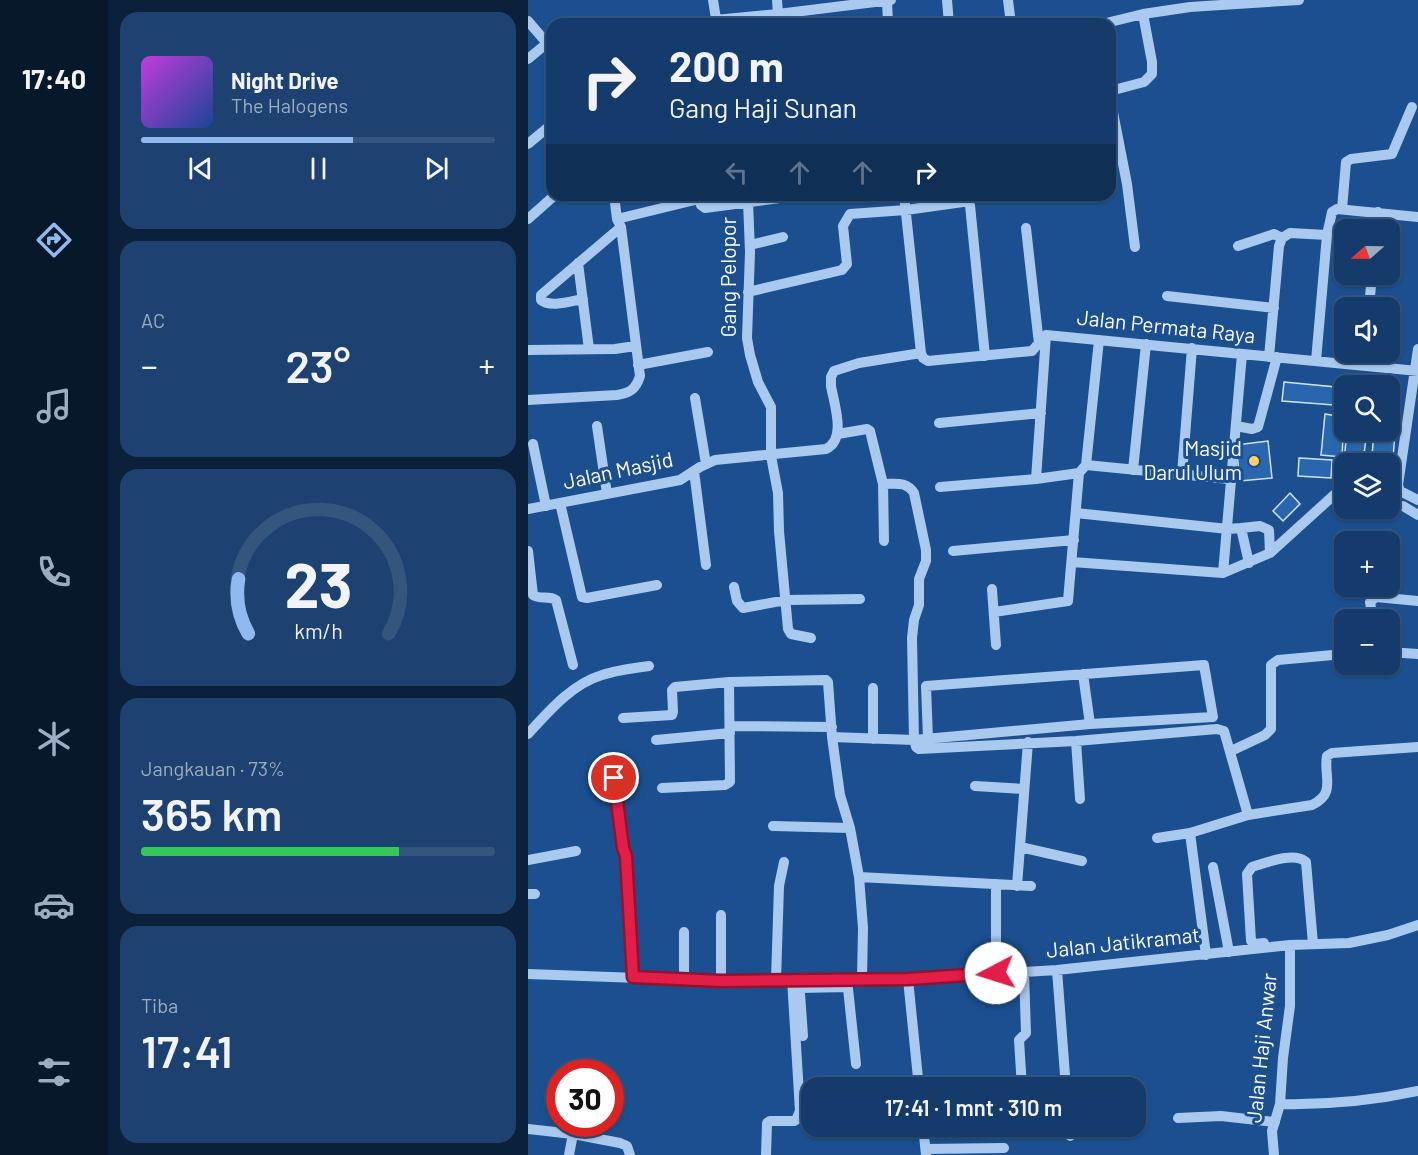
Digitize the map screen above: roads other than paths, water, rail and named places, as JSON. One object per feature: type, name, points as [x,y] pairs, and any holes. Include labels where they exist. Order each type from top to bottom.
[{"type":"street","points":[[713,0],[716,18]]},
{"type":"street","points":[[777,0],[778,14]]},
{"type":"street","points":[[886,0],[888,18]]},
{"type":"street","points":[[728,18],[891,0]]},
{"type":"street","points":[[946,0],[948,18]]},
{"type":"street","points":[[1008,0],[1010,18]]},
{"type":"street","points":[[1116,21],[1189,3],[1299,0]]},
{"type":"street","points":[[1116,89],[1144,82],[1152,74],[1143,14]]},
{"type":"street","points":[[528,21],[546,40]]},
{"type":"street","points":[[528,59],[546,47]]},
{"type":"street","points":[[1342,209],[1346,162],[1351,159],[1392,154],[1412,107]]},
{"type":"street","points":[[1116,128],[1127,184],[1135,247]]},
{"type":"street","points":[[528,144],[546,129]]},
{"type":"street","points":[[528,219],[548,201]]},
{"type":"street","points":[[528,400],[617,395],[629,393],[638,384],[640,376],[615,201]]},
{"type":"street","points":[[583,299],[550,304],[541,300],[541,295],[619,223],[686,201]]},
{"type":"street","points":[[700,201],[705,208],[748,201]]},
{"type":"street","name":"Gang Pelopor","points":[[748,201],[750,244],[747,338],[758,382],[771,407],[771,456],[778,493],[779,531],[789,631],[791,634],[811,638]]},
{"type":"street","points":[[884,541],[883,484],[870,431],[864,428],[838,434],[831,377],[834,371],[859,363],[921,353],[905,201]]},
{"type":"street","points":[[748,292],[842,270],[847,264],[843,226],[849,214],[906,210],[952,201]]},
{"type":"street","points":[[972,201],[985,356]]},
{"type":"street","points":[[1316,361],[1332,212],[1342,209],[1418,217]]},
{"type":"street","points":[[1377,219],[1378,212]]},
{"type":"street","points":[[1026,228],[1043,340],[1036,479]]},
{"type":"street","points":[[1236,426],[1252,429],[1258,427],[1273,357],[1274,308],[1279,246],[1282,238],[1290,233],[1328,235]]},
{"type":"street","points":[[1238,246],[1274,234],[1282,238]]},
{"type":"street","points":[[750,244],[783,237]]},
{"type":"street","points":[[578,263],[589,349]]},
{"type":"street","points":[[1167,296],[1274,308]]},
{"type":"street","name":"Jalan Permata Raya","points":[[921,353],[928,361],[1032,351],[1043,340],[1099,340],[1417,371]]},
{"type":"street","points":[[994,612],[1068,601],[1099,340]]},
{"type":"street","points":[[1133,470],[1146,344]]},
{"type":"street","points":[[528,350],[635,346]]},
{"type":"street","points":[[1182,474],[1192,348]]},
{"type":"street","points":[[1418,349],[1417,371],[1402,472],[1398,485],[1400,491],[1418,500]]},
{"type":"street","points":[[638,365],[708,352]]},
{"type":"street","points":[[1223,573],[1228,529],[1229,479],[1242,354]]},
{"type":"street","points":[[695,398],[706,464]]},
{"type":"street","points":[[939,423],[1041,413]]},
{"type":"street","points":[[597,426],[607,494]]},
{"type":"street","name":"Jalan Masjid","points":[[528,509],[680,480],[715,460],[826,449],[835,442],[838,434]]},
{"type":"street","points":[[533,444],[546,506]]},
{"type":"street","points":[[940,487],[1036,479],[1083,469],[1133,470],[1229,479]]},
{"type":"street","points":[[694,471],[706,565]]},
{"type":"street","points":[[883,484],[903,483],[910,486],[914,493],[926,550],[926,561],[919,579],[919,605],[912,638],[914,745],[919,749],[1076,741],[1217,729],[1224,731],[1248,815]]},
{"type":"street","points":[[1072,562],[1223,573],[1270,553],[1334,495]]},
{"type":"street","points":[[560,503],[582,597],[657,585]]},
{"type":"street","points":[[1403,506],[1418,515]]},
{"type":"street","points":[[1077,513],[1228,529],[1264,526],[1269,531],[1270,553]]},
{"type":"street","points":[[1241,528],[1249,563]]},
{"type":"street","points":[[953,551],[1074,540]]},
{"type":"street","points":[[528,551],[533,595],[556,600],[573,665]]},
{"type":"street","points":[[734,587],[736,601],[743,608],[786,600],[860,599]]},
{"type":"street","points":[[992,589],[996,645]]},
{"type":"street","points":[[1371,609],[1370,602],[1376,597],[1418,601]]},
{"type":"street","points":[[1400,653],[1418,654]]},
{"type":"street","points":[[1231,751],[1265,735],[1271,729],[1271,665],[1278,660],[1334,655]]},
{"type":"street","points":[[656,740],[730,730],[832,732],[873,738],[914,740],[928,739],[1090,724],[1213,717],[1203,665],[926,686],[928,739]]},
{"type":"street","points":[[528,734],[549,710],[582,684],[601,675],[649,666]]},
{"type":"street","points":[[1083,674],[1090,724]]},
{"type":"street","points":[[623,718],[672,715],[674,712],[673,688],[729,682],[826,680],[829,685],[840,795],[850,828],[859,877],[863,928],[862,979]]},
{"type":"street","points":[[662,788],[728,784],[730,782],[729,682]]},
{"type":"street","points":[[873,688],[873,738]]},
{"type":"street","points":[[1076,741],[1080,799]]},
{"type":"street","points":[[1017,885],[1028,742]]},
{"type":"street","points":[[1157,838],[1190,833],[1248,815],[1312,805],[1322,800],[1326,793],[1328,776],[1326,762],[1332,753],[1418,747]]},
{"type":"street","points":[[630,771],[614,775],[626,856],[633,977]]},
{"type":"street","points":[[975,786],[1024,789]]},
{"type":"street","points":[[773,826],[850,828]]},
{"type":"street","points":[[1190,833],[1206,955]]},
{"type":"street","points":[[1020,847],[1082,861]]},
{"type":"street","points":[[528,860],[576,851]]},
{"type":"street","points":[[1313,940],[1305,861],[1286,859],[1250,869],[1247,874],[1252,942],[1255,944],[1313,940],[1349,943],[1388,935],[1418,925]]},
{"type":"street","points":[[776,980],[779,886],[784,862]]},
{"type":"street","points":[[1213,867],[1229,952]]},
{"type":"street","points":[[859,877],[1031,886]]},
{"type":"street","points":[[996,884],[996,973]]},
{"type":"street","points":[[721,915],[721,981]]},
{"type":"street","points":[[684,932],[684,981]]},
{"type":"street","name":"Jalan Jatikramat","points":[[528,974],[684,981],[776,980],[848,983],[862,979],[908,979],[1057,970],[1206,955],[1313,940]]},
{"type":"street","name":"Jalan Haji Anwar","points":[[1274,1155],[1272,1131],[1280,1104],[1290,1006],[1290,945]]},
{"type":"street","points":[[1057,970],[1065,1077]]},
{"type":"street","points":[[1021,1077],[1019,1040],[1026,1033],[1024,972]]},
{"type":"street","points":[[908,979],[917,1077]]},
{"type":"street","points":[[797,982],[804,1036]]},
{"type":"street","points":[[766,1155],[767,1123],[794,1121],[800,1111],[797,982]]},
{"type":"street","points":[[848,983],[856,1064]]},
{"type":"street","points":[[1280,1104],[1316,1105],[1418,1091]]},
{"type":"street","points":[[1179,1118],[1221,1116],[1275,1122]]},
{"type":"street","points":[[528,1129],[546,1131]]},
{"type":"street","points":[[569,1155],[572,1137]]},
{"type":"street","points":[[589,1137],[627,1146],[630,1155]]},
{"type":"street","points":[[924,1137],[926,1152],[1004,1148]]},
{"type":"place","name":"Masjid Darul Ulum","points":[[1254,461]]}]
